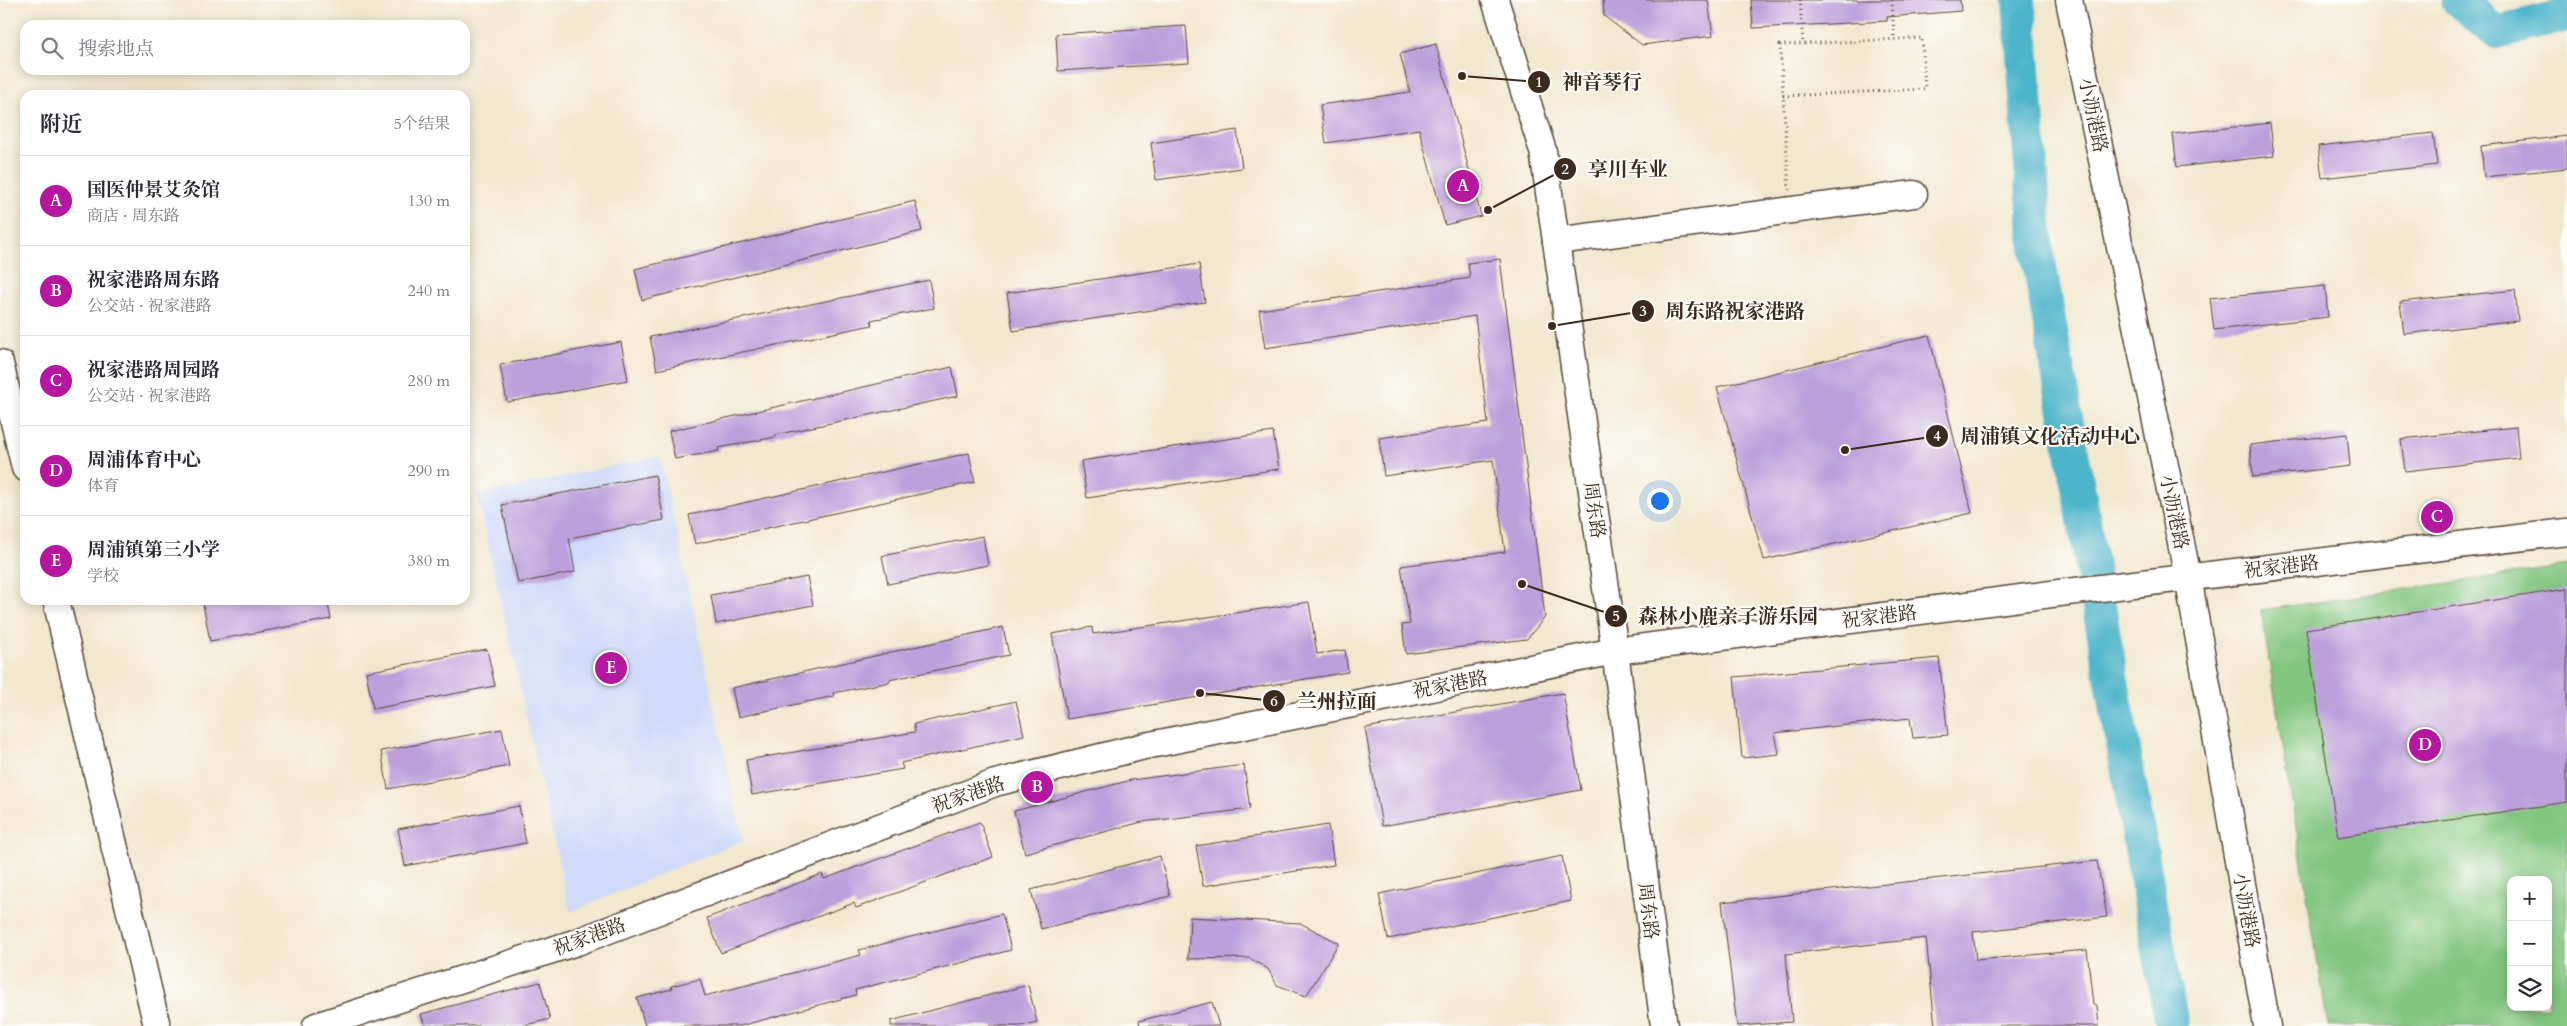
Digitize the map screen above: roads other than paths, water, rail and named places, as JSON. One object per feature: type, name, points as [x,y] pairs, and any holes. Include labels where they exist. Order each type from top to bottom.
[{"type":"street","name":"周东路","points":[[1495,0],[1543,151],[1615,651],[1664,1026]]},
{"type":"street","name":"小沥港路","points":[[2069,0],[2188,577],[2267,1026]]},
{"type":"street","points":[[1556,241],[1914,194]]},
{"type":"street","points":[[0,363],[20,447]]},
{"type":"street","name":"祝家港路","points":[[316,1026],[577,942],[994,783],[1145,746],[1615,651],[2058,593],[2567,532]]},
{"type":"street","points":[[57,605],[157,1026]]},
{"type":"waterway","points":[[2019,0],[2037,251],[2172,1026]]},
{"type":"waterway","points":[[2458,0],[2497,32],[2567,15]]},
{"type":"place","name":"神音琴行","points":[[1462,76]]},
{"type":"place","name":"国医仲景艾灸馆","points":[[1463,186]]},
{"type":"place","name":"享川车业","points":[[1488,210]]},
{"type":"place","name":"周东路祝家港路","points":[[1552,326]]},
{"type":"place","name":"周浦镇文化活动中心","points":[[1845,450]]},
{"type":"place","name":"祝家港路周园路","points":[[2437,517]]},
{"type":"place","name":"森林小鹿亲子游乐园","points":[[1522,584]]},
{"type":"place","name":"周浦镇第三小学","points":[[611,668]]},
{"type":"place","name":"兰州拉面","points":[[1200,693]]},
{"type":"place","name":"周浦体育中心","points":[[2425,745]]},
{"type":"place","name":"祝家港路周东路","points":[[1037,787]]}]
